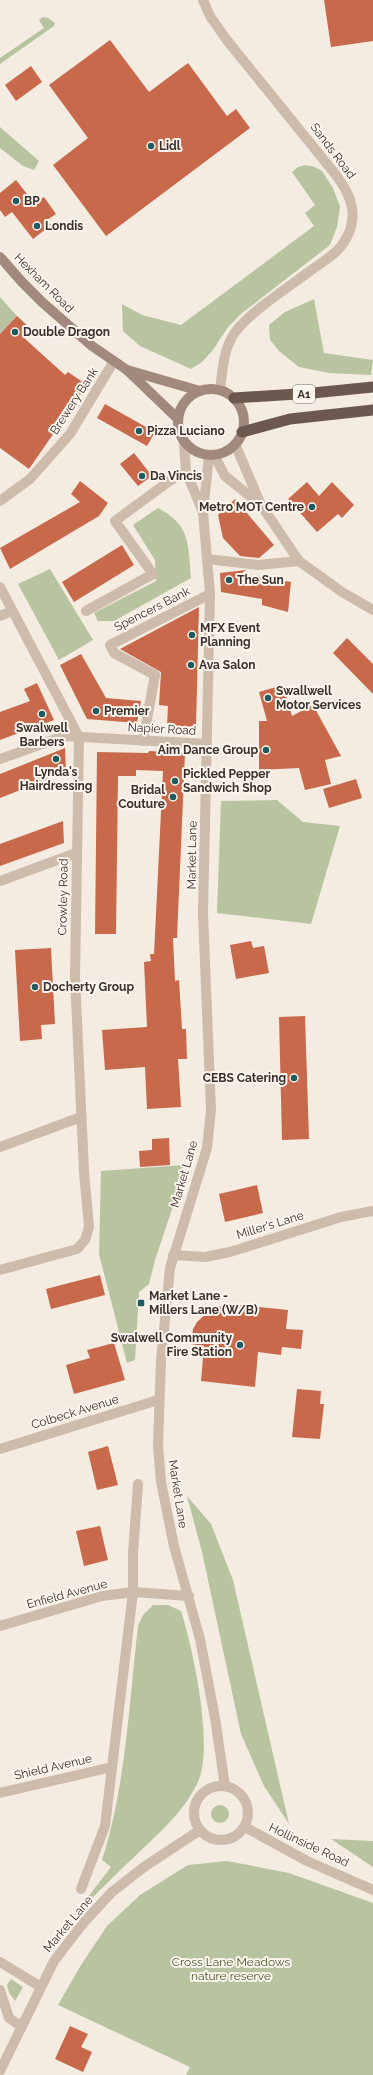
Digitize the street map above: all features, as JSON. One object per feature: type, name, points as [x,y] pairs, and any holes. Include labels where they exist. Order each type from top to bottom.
[{"type":"highway","name":"A1","points":[[234,398],[313,393],[373,387]]},
{"type":"highway","name":"A1","points":[[242,432],[290,419],[373,410]]},
{"type":"main road","name":"Hexham Road","points":[[0,257],[42,302],[92,346],[127,370],[178,419]]},
{"type":"main road","name":"Hexham Road","points":[[127,370],[200,391]]},
{"type":"main road","points":[[220,389],[234,398],[243,414],[242,432],[235,444],[224,452],[211,456],[198,454],[184,442],[178,427],[178,419],[181,408],[186,401],[200,391],[220,389]]},
{"type":"street","name":"Sands Road","points":[[203,0],[210,16],[226,39],[336,175],[349,197],[352,213],[351,228],[342,245],[335,253],[242,323],[235,332],[225,354],[220,389]]},
{"type":"street","name":"Brewery Bank","points":[[0,501],[30,479],[70,434],[114,361]]},
{"type":"street","name":"Market Lane","points":[[184,442],[186,471],[203,512]]},
{"type":"street","points":[[235,444],[260,505],[299,561],[342,592],[373,610]]},
{"type":"street","name":"Market Lane","points":[[211,456],[203,512],[210,594],[203,913],[211,1110],[207,1148],[174,1255],[170,1275],[158,1400],[158,1445],[161,1482],[174,1546],[189,1596],[204,1660],[225,1786]]},
{"type":"street","points":[[211,456],[225,476],[260,505]]},
{"type":"street","points":[[86,611],[152,574],[115,521],[168,482],[186,471]]},
{"type":"street","points":[[207,559],[258,565],[299,561]]},
{"type":"street","name":"Crowley Road","points":[[0,587],[79,737],[75,977],[81,1117],[89,1227],[85,1240],[77,1249],[0,1270]]},
{"type":"street","name":"Spencers Bank","points":[[143,741],[155,674],[114,653],[110,645],[210,594]]},
{"type":"street","points":[[0,616],[12,611]]},
{"type":"street","name":"Napier Road","points":[[0,759],[64,736],[207,744]]},
{"type":"street","points":[[0,881],[76,853]]},
{"type":"street","points":[[0,1147],[81,1117]]},
{"type":"street","name":"Miller's Lane","points":[[174,1255],[211,1256],[342,1217],[373,1211]]},
{"type":"street","name":"Colbeck Avenue","points":[[0,1449],[158,1400]]},
{"type":"street","name":"Market Lane","points":[[81,1889],[105,1826],[133,1592],[133,1553],[138,1484]]},
{"type":"street","name":"Enfield Avenue","points":[[0,1626],[102,1596],[133,1592],[189,1596]]},
{"type":"street","name":"Shield Avenue","points":[[0,1793],[112,1767]]},
{"type":"street","points":[[216,1786],[225,1786],[234,1788],[246,1801],[248,1818],[245,1827],[232,1838],[223,1840],[210,1838],[200,1830],[195,1822],[195,1803],[200,1795],[207,1789],[216,1786]]},
{"type":"street","name":"Hollinside Road","points":[[245,1827],[307,1861],[368,1885],[373,1890]]},
{"type":"street","name":"Market Lane","points":[[0,2071],[54,1961],[112,1892],[144,1867],[200,1830]]},
{"type":"street","points":[[0,1962],[41,1987]]},
{"type":"street","points":[[0,1990],[9,2018],[22,2027]]},
{"type":"green space","points":[[43,17],[48,18],[55,23],[54,26],[0,64],[0,58],[44,28],[39,20]]},
{"type":"green space","points":[[0,127],[39,161],[34,170],[23,166],[0,148]]},
{"type":"green space","points":[[306,165],[315,167],[322,171],[333,188],[340,207],[337,227],[330,245],[242,313],[228,327],[213,350],[202,362],[191,369],[140,346],[123,331],[122,304],[142,315],[181,325],[314,226],[305,213],[315,205],[292,172],[298,167]]},
{"type":"green space","points":[[0,297],[17,316],[0,334]]},
{"type":"green space","points":[[314,299],[324,353],[373,360],[371,375],[329,373],[299,367],[280,352],[270,340],[269,325],[285,312]]},
{"type":"green space","points":[[158,508],[177,521],[186,537],[191,578],[114,621],[98,621],[94,613],[156,581],[155,560],[133,525]]},
{"type":"green space","points":[[50,569],[93,640],[59,660],[18,584]]},
{"type":"green space","points":[[277,800],[303,822],[340,826],[311,924],[217,913],[221,801]]},
{"type":"green space","points":[[184,1165],[149,1284],[139,1292],[135,1360],[127,1363],[99,1254],[101,1171]]},
{"type":"green space","points":[[187,1496],[211,1524],[233,1580],[289,1824],[264,1786],[241,1734],[202,1552]]},
{"type":"green space","points":[[153,1605],[168,1605],[181,1611],[191,1649],[200,1699],[204,1748],[202,1768],[197,1784],[177,1814],[71,1919],[111,1867],[102,1860],[110,1832],[122,1773],[138,1626],[143,1615]]},
{"type":"green space","points":[[220,1805],[224,1806],[228,1810],[228,1818],[224,1822],[220,1823],[216,1822],[212,1818],[211,1814],[212,1810],[216,1806]]},
{"type":"green space","points":[[331,1839],[373,1841],[373,1867]]},
{"type":"green space","name":"Cross Lane Meadows nature reserve","points":[[227,1861],[289,1873],[373,1903],[373,2075],[186,2075],[190,2067],[58,2005],[81,1965],[107,1926],[140,1895],[188,1865]]},
{"type":"green space","points":[[11,1979],[23,1987],[15,2001],[9,1993],[7,1985]]},
{"type":"building","points":[[324,0],[373,0],[373,41],[331,47]]},
{"type":"building","name":"Lidl","points":[[110,40],[149,92],[188,63],[227,116],[236,109],[250,128],[106,236],[53,165],[88,138],[49,85]]},
{"type":"building","points":[[31,66],[42,82],[16,101],[5,85]]},
{"type":"building","name":"BP","points":[[16,180],[34,203],[44,197],[56,214],[47,220],[51,225],[33,239],[12,212],[5,217],[0,210],[0,193]]},
{"type":"building","points":[[17,316],[31,329],[23,337],[65,375],[68,372],[87,385],[29,469],[0,448],[0,334]]},
{"type":"building","points":[[105,404],[155,432],[147,446],[97,418]]},
{"type":"building","points":[[134,453],[152,476],[138,486],[120,464]]},
{"type":"building","points":[[80,481],[108,503],[99,516],[10,569],[0,548],[80,502],[71,494]]},
{"type":"building","name":"Metro MOT Centre","points":[[307,482],[319,496],[332,482],[354,505],[342,518],[338,514],[317,532],[288,499]]},
{"type":"building","points":[[235,499],[274,545],[259,558],[240,556],[223,538],[218,515]]},
{"type":"building","points":[[122,545],[134,565],[74,602],[62,582]]},
{"type":"building","points":[[246,570],[241,574],[291,582],[288,612],[262,605],[262,599],[221,592],[220,573]]},
{"type":"building","points":[[199,607],[196,727],[167,725],[168,706],[159,705],[161,672],[120,649]]},
{"type":"building","points":[[347,638],[373,664],[373,694],[333,653]]},
{"type":"building","points":[[81,654],[106,698],[141,701],[137,723],[87,719],[60,665]]},
{"type":"building","points":[[37,683],[54,720],[0,740],[0,712],[30,701],[24,689]]},
{"type":"building","points":[[283,685],[292,716],[313,705],[341,756],[325,760],[331,784],[305,790],[299,768],[259,770],[259,721],[267,721],[259,692]]},
{"type":"building","points":[[65,748],[66,772],[0,798],[0,774]]},
{"type":"building","points":[[149,751],[185,753],[177,938],[173,938],[175,981],[179,980],[182,1029],[186,1029],[187,1059],[178,1059],[181,1107],[147,1109],[145,1067],[105,1070],[102,1030],[147,1027],[144,962],[151,961],[150,954],[154,954],[163,771],[136,770],[136,776],[118,776],[116,934],[95,934],[97,752],[148,753]]},
{"type":"building","points":[[356,779],[362,798],[329,808],[323,789]]},
{"type":"building","points":[[63,821],[64,843],[0,866],[0,844]]},
{"type":"building","points":[[251,941],[253,948],[264,946],[269,973],[236,979],[230,945]]},
{"type":"building","name":"Docherty Group","points":[[51,948],[55,1024],[41,1025],[42,1039],[20,1041],[15,950]]},
{"type":"building","name":"CEBS Catering","points":[[305,1016],[309,1139],[282,1140],[279,1017]]},
{"type":"building","points":[[169,1138],[170,1165],[140,1167],[139,1151],[152,1150],[152,1139]]},
{"type":"building","points":[[257,1185],[263,1213],[225,1222],[219,1194]]},
{"type":"building","points":[[100,1275],[105,1295],[51,1309],[46,1289]]},
{"type":"building","name":"Swalwell Community Fire Station","points":[[229,1304],[288,1310],[286,1329],[303,1330],[301,1349],[282,1347],[281,1355],[258,1352],[255,1387],[201,1381],[204,1346],[191,1344],[193,1329],[197,1322],[211,1309]]},
{"type":"building","points":[[114,1343],[125,1380],[74,1394],[66,1365],[90,1358],[87,1350]]},
{"type":"building","points":[[297,1389],[321,1391],[320,1404],[324,1404],[320,1439],[292,1437]]},
{"type":"building","points":[[108,1446],[118,1485],[97,1490],[88,1452]]},
{"type":"building","points":[[100,1526],[108,1560],[84,1566],[76,1531]]},
{"type":"building","points":[[70,2026],[88,2034],[81,2047],[92,2052],[83,2072],[55,2059]]},
{"type":"place","name":"Lidl","points":[[151,146]]},
{"type":"place","name":"BP","points":[[16,201]]},
{"type":"place","name":"Londis","points":[[37,226]]},
{"type":"place","name":"Double Dragon","points":[[15,332]]},
{"type":"place","name":"Pizza Luciano","points":[[139,431]]},
{"type":"place","name":"Da Vincis","points":[[142,476]]},
{"type":"place","name":"Metro MOT Centre","points":[[312,507]]},
{"type":"place","name":"The Sun","points":[[229,580]]},
{"type":"place","name":"MFX Event Planning","points":[[192,635]]},
{"type":"place","name":"Ava Salon","points":[[191,665]]},
{"type":"place","name":"Swallwell Motor Services","points":[[268,698]]},
{"type":"place","name":"Premier","points":[[96,711]]},
{"type":"place","name":"Swalwell Barbers","points":[[42,714]]},
{"type":"place","name":"Aim Dance Group","points":[[266,750]]},
{"type":"place","name":"Lynda's Hairdressing","points":[[56,759]]},
{"type":"place","name":"Pickled Pepper Sandwich Shop","points":[[175,781]]},
{"type":"place","name":"Bridal Couture","points":[[173,797]]},
{"type":"place","name":"Docherty Group","points":[[35,987]]},
{"type":"place","name":"CEBS Catering","points":[[294,1078]]},
{"type":"place","name":"Market Lane - Millers Lane (W/B)","points":[[141,1303]]},
{"type":"place","name":"Swalwell Community Fire Station","points":[[240,1345]]}]
